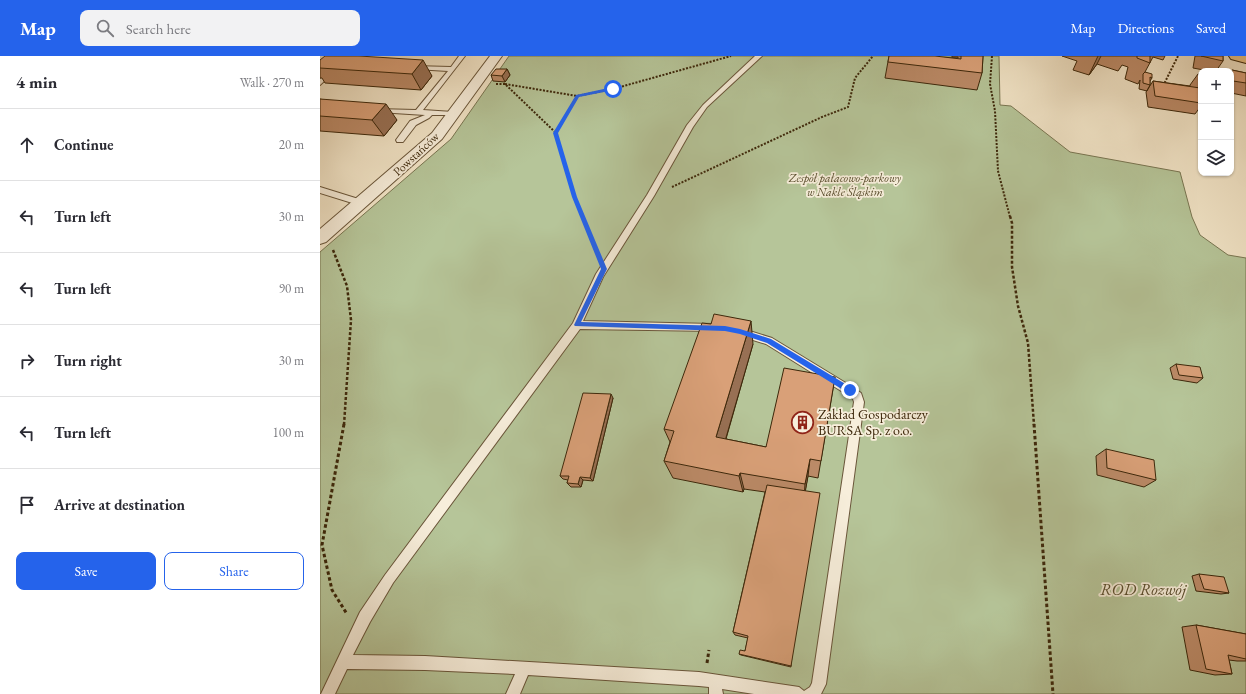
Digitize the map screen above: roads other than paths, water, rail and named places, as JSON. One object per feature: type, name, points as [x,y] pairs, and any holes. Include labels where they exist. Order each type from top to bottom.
[{"type":"main road","points":[[1236,56],[1246,59]]},
{"type":"street","name":"Powstańców","points":[[325,241],[362,203],[437,136],[496,56]]},
{"type":"lane","points":[[418,112],[462,56]]},
{"type":"lane","points":[[328,694],[365,617],[389,579],[560,350],[577,325],[604,269],[650,196],[690,127],[705,106],[759,56]]},
{"type":"lane","points":[[320,83],[342,63],[349,60]]},
{"type":"lane","points":[[405,67],[453,69]]},
{"type":"lane","points":[[372,109],[453,114]]},
{"type":"lane","points":[[400,140],[413,123],[427,117],[431,112]]},
{"type":"lane","points":[[320,190],[362,203]]},
{"type":"lane","points":[[577,325],[728,329],[769,341],[850,390],[857,396],[859,402],[819,684],[815,692],[810,694]]},
{"type":"lane","points":[[344,662],[425,663],[524,668],[716,688],[799,694]]},
{"type":"lane","points":[[513,694],[524,668]]},
{"type":"place","name":"Zakład Gospodarczy BURSA Sp. z o.o.","points":[[802,422]]},
{"type":"park label","name":"Zespół pałacowo-parkowy w Nakle Śląskim","points":[[845,185]]},
{"type":"park label","name":"ROD Rozwój","points":[[1143,589]]}]
